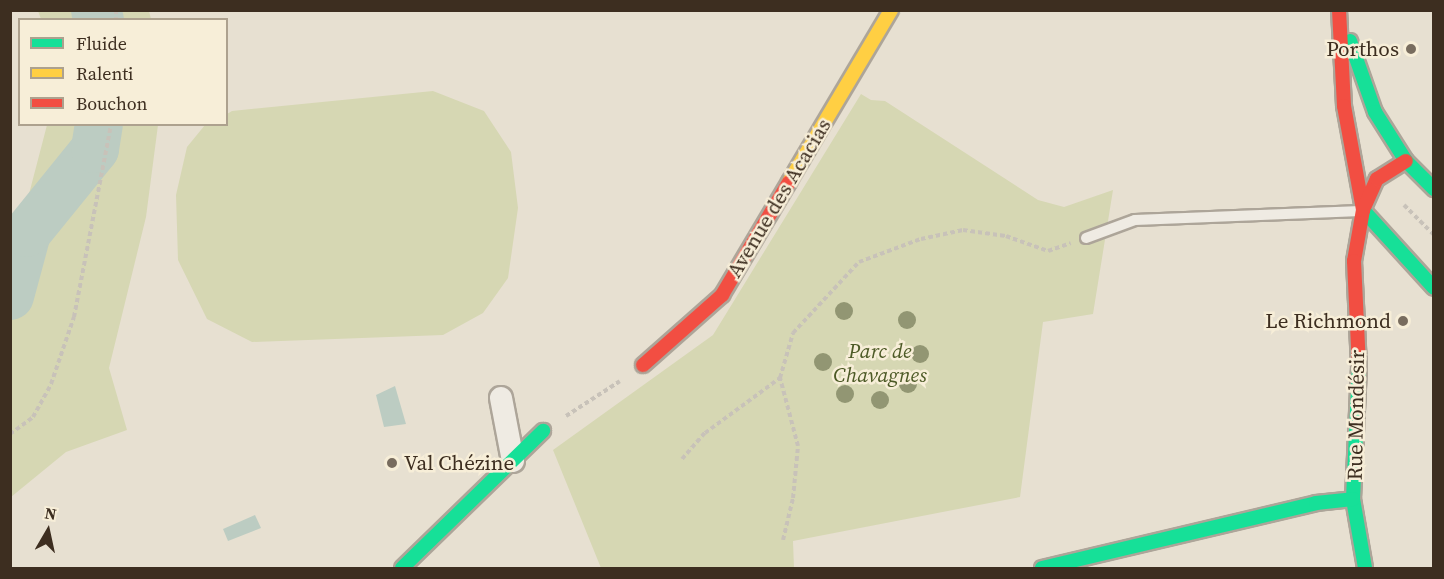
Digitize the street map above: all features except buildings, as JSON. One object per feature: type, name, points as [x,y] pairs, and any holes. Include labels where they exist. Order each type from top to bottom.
[{"type":"street","name":"Avenue des Acacias","points":[[643,365],[722,295],[891,10]]},
{"type":"street","points":[[1339,10],[1375,112],[1406,161],[1434,189]]},
{"type":"street","name":"Rue Mondésir","points":[[1339,10],[1344,106],[1363,210],[1353,261],[1360,384],[1353,499],[1365,568]]},
{"type":"street","points":[[1406,161],[1377,180],[1368,190],[1363,210],[1434,288]]},
{"type":"street","points":[[501,398],[513,461]]},
{"type":"street","points":[[402,568],[543,431]]},
{"type":"street","points":[[1042,568],[1316,503],[1353,499]]},
{"type":"lane","points":[[1086,238],[1135,220],[1363,210]]},
{"type":"path","points":[[10,434],[33,417],[51,384],[74,317],[111,126]]},
{"type":"path","points":[[1404,205],[1434,236]]},
{"type":"path","points":[[783,540],[793,498],[798,446],[780,378],[793,333],[859,262],[921,239],[963,230],[1006,236],[1048,251],[1086,238]]},
{"type":"path","points":[[543,431],[643,365]]},
{"type":"path","points":[[682,459],[705,433],[780,378]]},
{"type":"green space","points":[[38,11],[149,11],[151,18],[41,18]]},
{"type":"green space","points":[[433,91],[484,111],[511,152],[518,208],[508,278],[483,313],[443,335],[252,342],[207,319],[178,260],[176,195],[187,147],[204,126],[228,126],[228,113],[232,111]]},
{"type":"green space","name":"Parc de Chavagnes","points":[[861,94],[871,100],[885,101],[1038,200],[1064,207],[1113,190],[1093,314],[1043,322],[1020,497],[793,541],[794,568],[601,568],[553,450],[713,335]]},
{"type":"green space","points":[[47,126],[158,126],[146,217],[109,368],[127,430],[66,452],[11,497],[11,263]]},
{"type":"shaded area","points":[[395,386],[406,424],[384,427],[376,395]]},
{"type":"shaded area","points":[[255,515],[261,528],[228,541],[223,529]]},
{"type":"waterway","points":[[95,10],[99,18]]},
{"type":"waterway","points":[[10,296],[27,233],[95,149],[99,126]]},
{"type":"traffic: fast","points":[[1350,41],[1375,112],[1406,161],[1434,189]]},
{"type":"traffic: fast","points":[[1363,210],[1434,288]]},
{"type":"traffic: fast","points":[[1359,367],[1353,499],[1365,568]]},
{"type":"traffic: fast","points":[[402,568],[543,431]]},
{"type":"traffic: fast","points":[[1042,568],[1316,503],[1353,499]]},
{"type":"traffic: slow","points":[[789,182],[891,10]]},
{"type":"traffic: jam","points":[[1339,10],[1344,106],[1363,210],[1354,261],[1359,367]]},
{"type":"traffic: jam","points":[[1363,210],[1377,179],[1406,161]]},
{"type":"traffic: jam","points":[[643,365],[722,295],[789,182]]},
{"type":"place","name":"Porthos","points":[[1411,49]]},
{"type":"place","name":"Le Richmond","points":[[1403,321]]},
{"type":"place","name":"Val Chézine","points":[[392,463]]}]
